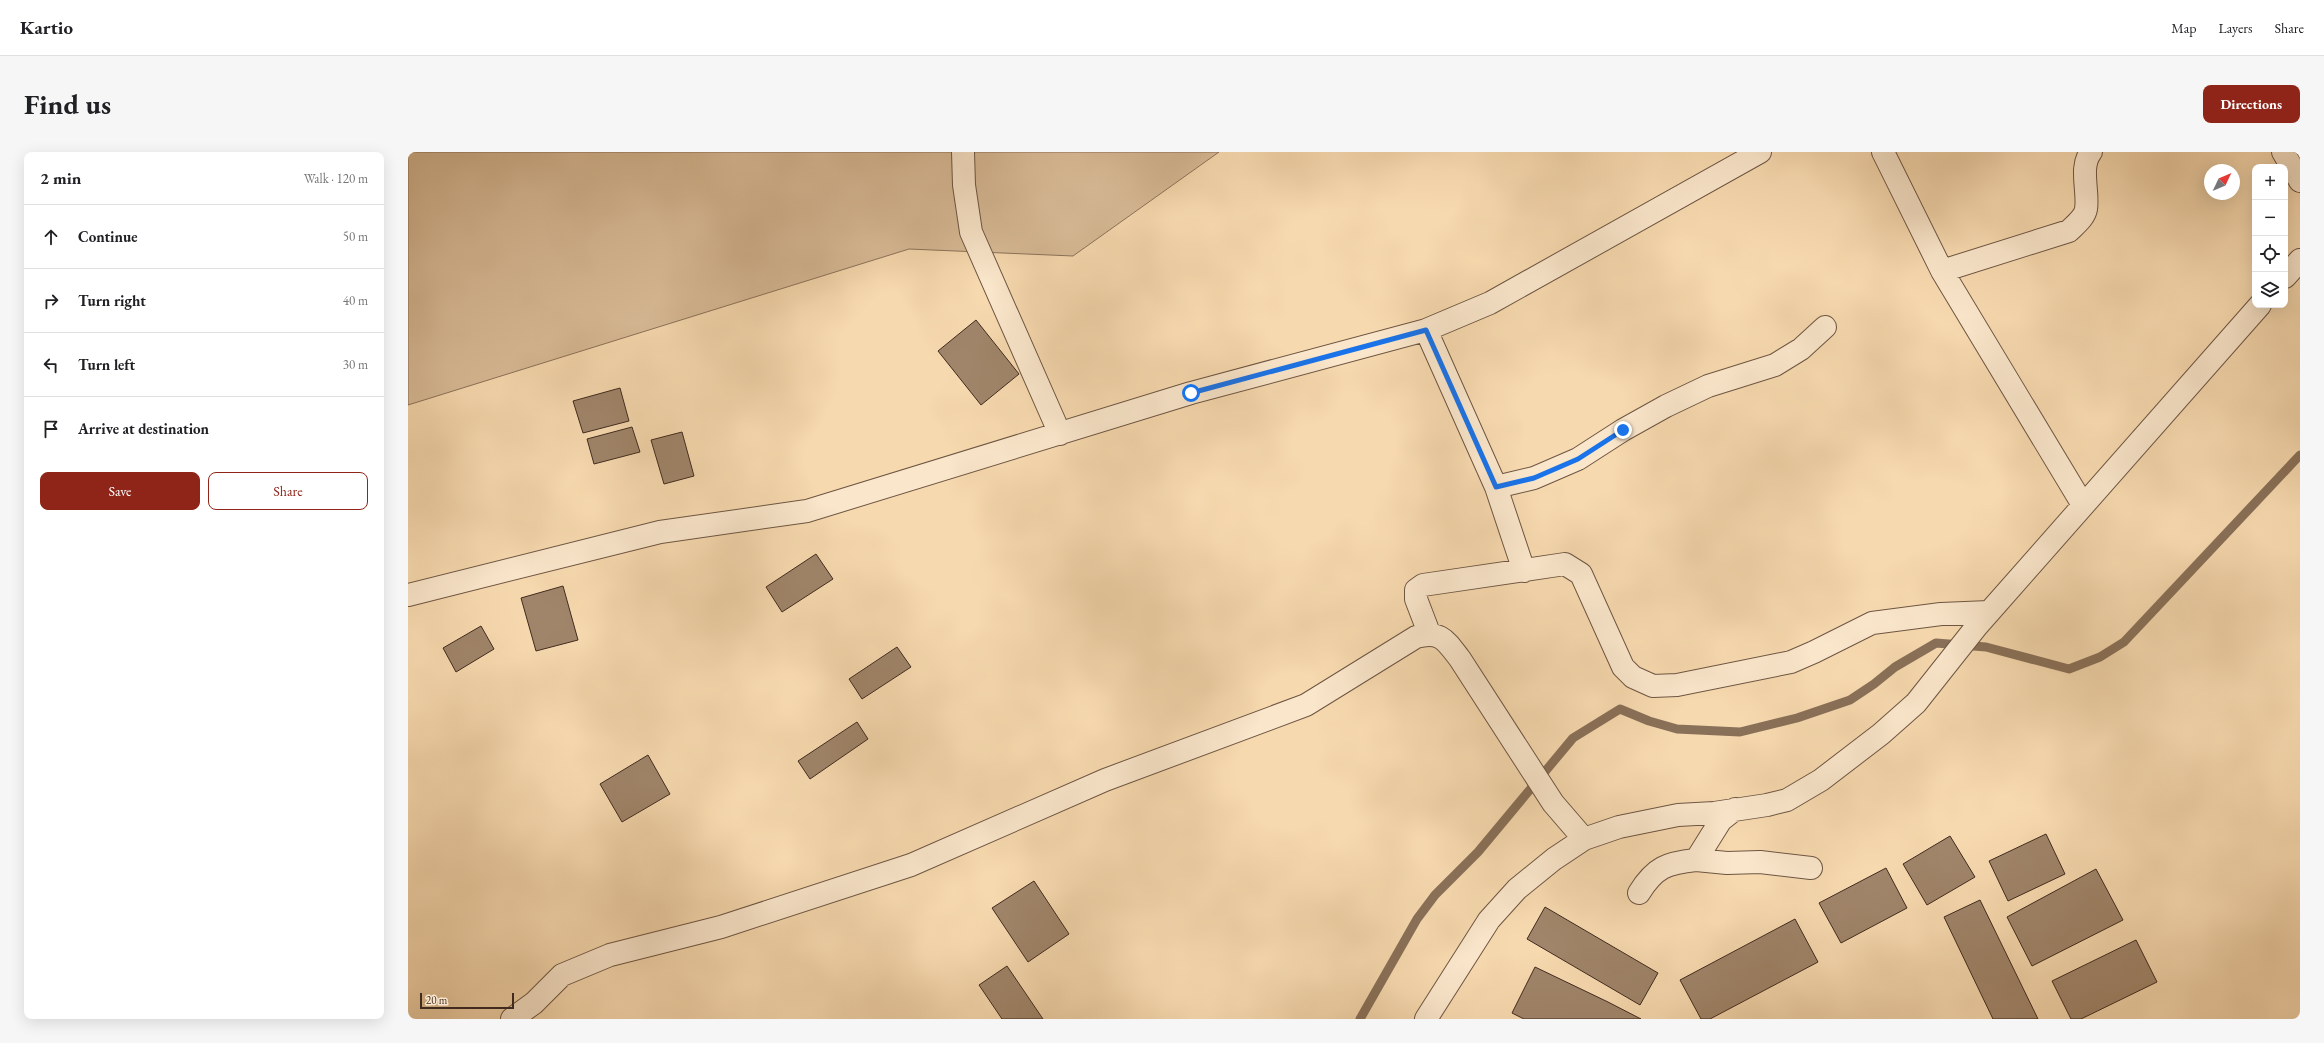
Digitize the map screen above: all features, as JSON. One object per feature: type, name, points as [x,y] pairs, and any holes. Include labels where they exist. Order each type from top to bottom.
[{"type":"street","points":[[962,152],[964,185],[972,232],[1060,434]]},
{"type":"street","points":[[408,595],[660,532],[807,511],[1191,393],[1426,330],[1490,303],[1760,152]]},
{"type":"street","points":[[1883,152],[1942,271],[2083,505]]},
{"type":"street","points":[[1942,271],[2069,231],[2079,222],[2086,210],[2086,172],[2088,155],[2090,152]]},
{"type":"street","points":[[2283,152],[2300,180]]},
{"type":"street","points":[[2288,274],[2300,260]]},
{"type":"street","points":[[1426,1019],[1489,920],[1517,889],[1554,859],[1584,839],[1619,827],[1678,815],[1714,813],[1767,805],[1787,800],[1821,780],[1881,734],[1916,703],[1983,619],[2257,308]]},
{"type":"street","points":[[1496,487],[1534,478],[1578,459],[1623,430],[1708,386],[1775,365],[1801,349],[1825,327]]},
{"type":"street","points":[[1426,330],[1496,487],[1524,571]]},
{"type":"street","points":[[1429,633],[1416,599],[1416,590],[1424,585],[1565,564],[1580,574],[1623,667],[1633,677],[1653,686],[1677,685],[1791,662],[1872,623],[1941,614],[1983,619]]},
{"type":"street","points":[[512,1019],[534,1003],[562,975],[610,955],[721,927],[911,866],[1105,780],[1306,705],[1416,637],[1429,633],[1444,638],[1460,659],[1522,758],[1553,803],[1584,839]]},
{"type":"street","points":[[1696,860],[1721,820],[1735,809]]},
{"type":"street","points":[[1639,893],[1647,879],[1660,868],[1674,862],[1696,860],[1727,863],[1760,862],[1811,868]]},
{"type":"shaded area","points":[[408,152],[1219,152],[1073,256],[909,249],[408,405]]},
{"type":"building","points":[[976,320],[1019,374],[981,405],[938,351]]},
{"type":"building","points":[[620,388],[629,421],[583,433],[573,401]]},
{"type":"building","points":[[632,427],[640,452],[594,464],[587,439]]},
{"type":"building","points":[[682,432],[694,476],[664,484],[651,440]]},
{"type":"building","points":[[816,554],[833,579],[782,612],[766,587]]},
{"type":"building","points":[[563,586],[578,640],[536,651],[521,598]]},
{"type":"building","points":[[481,626],[494,649],[456,672],[443,648]]},
{"type":"building","points":[[897,647],[911,667],[862,699],[849,679]]},
{"type":"building","points":[[857,722],[868,739],[810,779],[798,761]]},
{"type":"building","points":[[648,755],[670,794],[622,822],[600,784]]},
{"type":"building","points":[[2046,834],[2065,874],[2008,901],[1989,861]]},
{"type":"building","points":[[1950,836],[1975,877],[1927,905],[1903,864]]},
{"type":"building","points":[[1886,868],[1907,908],[1841,943],[1819,903]]},
{"type":"building","points":[[2096,869],[2123,920],[2032,966],[2007,917]]},
{"type":"building","points":[[1034,881],[1069,934],[1028,962],[992,908]]},
{"type":"building","points":[[1980,900],[2038,1019],[1993,1019],[1944,917]]},
{"type":"building","points":[[1545,907],[1658,973],[1640,1005],[1527,939]]},
{"type":"building","points":[[1795,919],[1818,962],[1710,1019],[1701,1019],[1680,980]]},
{"type":"building","points":[[2136,940],[2157,982],[2081,1019],[2071,1019],[2052,981]]},
{"type":"building","points":[[1007,966],[1043,1019],[1002,1019],[979,985]]},
{"type":"building","points":[[1535,967],[1641,1019],[1524,1019],[1512,1013]]},
{"type":"waterway","points":[[1360,1019],[1417,919],[1435,895],[1478,852],[1573,738],[1620,709],[1649,721],[1677,729],[1740,732],[1797,718],[1850,700],[1874,684],[1895,667],[1936,643],[1986,647],[2069,669],[2100,657],[2124,642],[2300,455]]},
{"type":"route","points":[[1191,393],[1426,330],[1496,487],[1534,478],[1578,459],[1623,430]]}]
